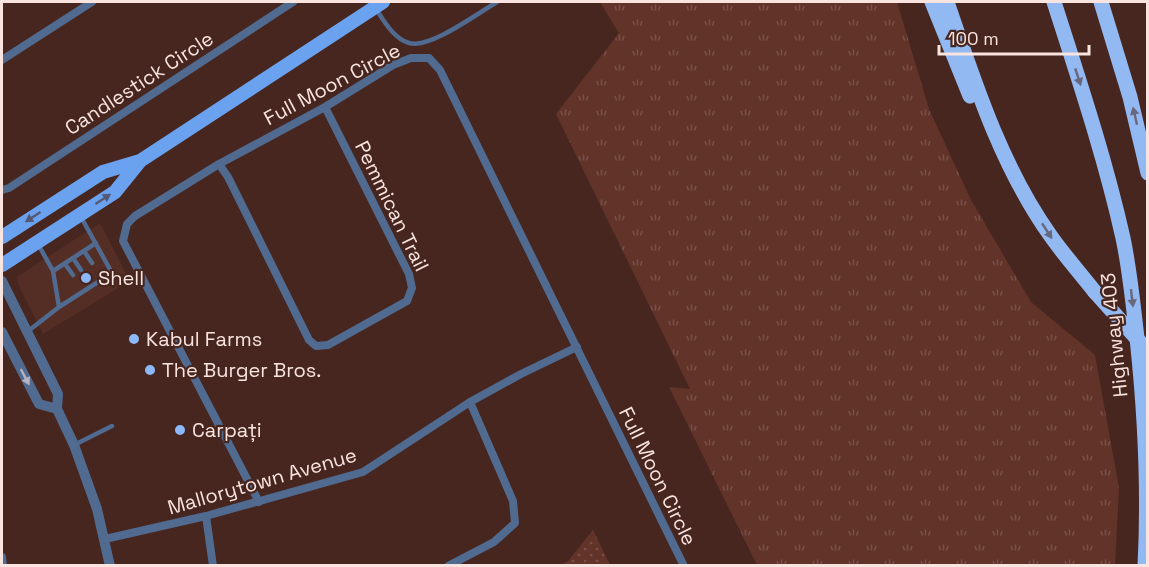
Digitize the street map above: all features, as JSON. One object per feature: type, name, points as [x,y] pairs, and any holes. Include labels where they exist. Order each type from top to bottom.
[{"type":"highway","points":[[932,2],[988,137],[1001,146]]},
{"type":"highway","points":[[947,2],[980,96],[1017,181],[1049,235],[1095,292],[1148,351]]},
{"type":"highway","name":"Highway 403","points":[[1054,2],[1101,150],[1123,240],[1132,292],[1145,439],[1147,485],[1145,566]]},
{"type":"highway","points":[[1101,2],[1130,97],[1148,173]]},
{"type":"main road","points":[[2,237],[103,172],[140,161],[379,4]]},
{"type":"main road","points":[[2,265],[115,192],[140,161]]},
{"type":"street","points":[[2,60],[92,2]]},
{"type":"street","name":"Candlestick Circle","points":[[2,190],[9,188],[292,2]]},
{"type":"street","name":"Full Moon Circle","points":[[259,502],[123,242],[127,224],[135,216],[219,164],[325,107],[393,65],[411,58],[429,58],[440,70],[684,566]]},
{"type":"street","name":"Pemmican Trail","points":[[219,164],[228,177],[309,340],[316,346],[328,345],[407,301],[412,288],[409,274],[325,107]]},
{"type":"street","points":[[2,281],[58,394],[57,409],[74,445],[97,509],[110,566]]},
{"type":"street","points":[[2,332],[39,405],[57,409]]},
{"type":"street","name":"Mallorytown Avenue","points":[[105,539],[206,516],[363,472],[470,402],[577,347]]},
{"type":"street","points":[[448,566],[494,542],[515,523],[513,501],[470,402]]},
{"type":"street","points":[[206,516],[213,566]]},
{"type":"street","points":[[2,557],[3,566]]},
{"type":"lane","points":[[379,4],[387,26],[400,38],[408,43],[424,44],[497,2]]},
{"type":"lane","points":[[27,332],[82,290],[112,273],[80,214]]},
{"type":"lane","points":[[37,242],[53,271],[59,307]]},
{"type":"lane","points":[[53,271],[96,243]]},
{"type":"lane","points":[[84,251],[92,263]]},
{"type":"lane","points":[[73,258],[81,270]]},
{"type":"lane","points":[[65,264],[73,275]]},
{"type":"lane","points":[[74,445],[112,426]]},
{"type":"shaded area","points":[[100,223],[130,281],[43,334],[18,284],[17,277]]},
{"type":"green space","points":[[600,2],[897,2],[929,109],[971,200],[1031,302],[1095,355],[1119,488],[1115,565],[757,565],[669,387],[690,389],[556,114],[619,33]]},
{"type":"green space","points":[[593,530],[610,565],[560,565],[568,561]]},
{"type":"place","name":"Shell","points":[[86,278]]},
{"type":"place","name":"Kabul Farms","points":[[134,339]]},
{"type":"place","name":"The Burger Bros.","points":[[150,370]]},
{"type":"place","name":"Carpați","points":[[180,430]]}]
